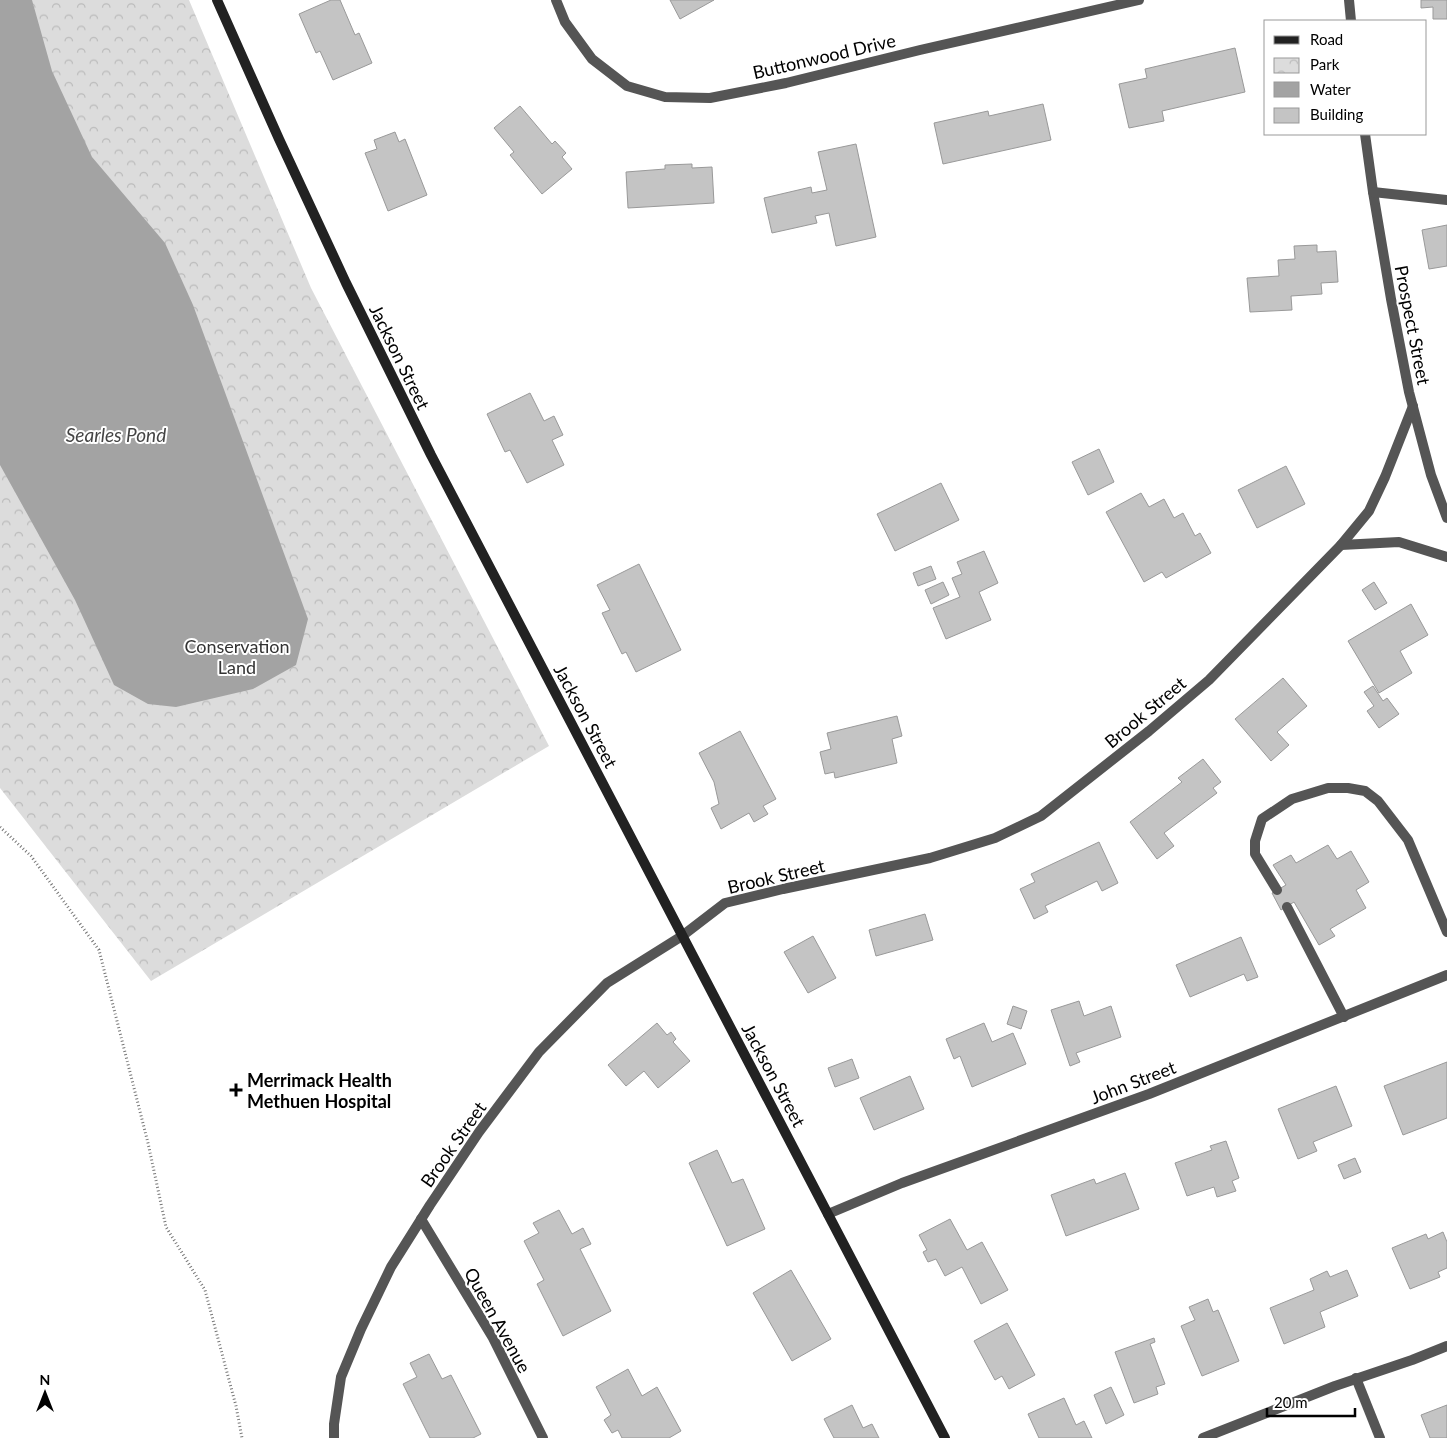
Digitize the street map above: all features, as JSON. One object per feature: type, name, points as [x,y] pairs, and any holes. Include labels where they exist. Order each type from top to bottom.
[{"type":"main road","name":"Jackson Street","points":[[217,0],[346,283],[418,429],[945,1438]]},
{"type":"street","name":"Buttonwood Drive","points":[[556,0],[565,22],[592,59],[627,86],[665,97],[710,98],[786,83],[1139,0]]},
{"type":"street","points":[[1349,0],[1350,20]]},
{"type":"street","name":"Prospect Street","points":[[1365,135],[1391,300],[1413,406],[1431,476],[1447,518]]},
{"type":"street","points":[[1373,192],[1447,200]]},
{"type":"street","name":"Brook Street","points":[[334,1438],[334,1424],[341,1377],[361,1329],[391,1267],[479,1132],[540,1052],[607,983],[682,936],[725,903],[930,858],[994,838],[1041,816],[1149,731],[1209,680],[1341,545],[1368,511],[1385,477],[1413,406]]},
{"type":"street","points":[[1341,545],[1399,542],[1447,557]]},
{"type":"street","points":[[1277,890],[1255,854],[1255,841],[1262,819],[1292,799],[1328,788],[1348,788],[1365,791],[1378,801],[1408,840],[1447,932]]},
{"type":"street","points":[[1287,907],[1344,1017]]},
{"type":"street","name":"John Street","points":[[828,1214],[902,1184],[1149,1094],[1447,975]]},
{"type":"street","name":"Queen Avenue","points":[[422,1219],[493,1338],[543,1438]]},
{"type":"street","points":[[1203,1438],[1356,1378],[1447,1346]]},
{"type":"street","points":[[1356,1378],[1380,1438]]},
{"type":"path","points":[[0,827],[31,856],[99,950],[148,1143],[166,1227],[205,1290],[236,1406],[242,1438]]},
{"type":"green space","name":"Conservation Land","points":[[0,0],[189,0],[311,288],[549,746],[151,981],[0,788]]},
{"type":"water","name":"Searles Pond","points":[[0,0],[32,0],[52,71],[92,157],[165,243],[193,305],[308,619],[296,665],[253,689],[176,707],[148,704],[114,685],[75,600],[0,465]]},
{"type":"building","points":[[331,0],[340,0],[355,35],[359,33],[372,63],[333,80],[320,51],[316,53],[299,14]]},
{"type":"building","points":[[670,0],[714,0],[680,19]]},
{"type":"building","points":[[1421,0],[1447,0],[1447,19],[1433,19],[1433,7],[1421,8]]},
{"type":"building","points":[[1235,48],[1245,92],[1162,111],[1164,121],[1129,128],[1119,84],[1147,78],[1145,69]]},
{"type":"building","points":[[1043,104],[1051,140],[943,164],[934,123],[988,111],[989,116]]},
{"type":"building","points":[[520,106],[552,144],[555,141],[566,153],[562,157],[572,169],[542,194],[510,155],[514,152],[494,128]]},
{"type":"building","points":[[395,132],[399,142],[405,139],[427,195],[388,211],[365,153],[377,149],[374,140]]},
{"type":"building","points":[[856,144],[876,237],[836,246],[829,213],[815,216],[817,223],[772,233],[764,198],[811,187],[812,193],[827,190],[818,152]]},
{"type":"building","points":[[692,164],[692,168],[712,167],[714,203],[628,208],[626,172],[665,169],[665,165]]},
{"type":"building","points":[[1447,225],[1447,266],[1429,269],[1422,230]]},
{"type":"building","points":[[1317,245],[1317,252],[1336,251],[1338,282],[1321,283],[1322,294],[1291,296],[1292,310],[1250,312],[1247,278],[1279,276],[1278,260],[1295,259],[1294,246]]},
{"type":"building","points":[[530,393],[544,421],[554,416],[563,435],[552,440],[564,465],[527,483],[510,450],[505,452],[487,414]]},
{"type":"building","points":[[1099,449],[1114,482],[1088,495],[1072,462]]},
{"type":"building","points":[[1286,466],[1305,504],[1257,528],[1238,490]]},
{"type":"building","points":[[941,483],[959,520],[895,551],[877,514]]},
{"type":"building","points":[[1141,493],[1149,507],[1164,499],[1174,518],[1183,513],[1195,536],[1200,533],[1211,553],[1166,578],[1162,572],[1144,582],[1106,512]]},
{"type":"building","points":[[984,551],[998,583],[979,592],[991,620],[946,639],[933,608],[960,597],[952,578],[962,574],[957,562]]},
{"type":"building","points":[[639,564],[681,650],[636,672],[626,652],[622,654],[602,613],[610,610],[597,585]]},
{"type":"building","points":[[931,566],[936,579],[918,586],[913,573]]},
{"type":"building","points":[[943,582],[949,595],[931,604],[925,590]]},
{"type":"building","points":[[1374,582],[1387,603],[1375,610],[1362,590]]},
{"type":"building","points":[[1411,604],[1428,635],[1400,651],[1412,673],[1379,693],[1348,641]]},
{"type":"building","points":[[1283,678],[1307,706],[1277,732],[1289,745],[1271,761],[1235,719]]},
{"type":"building","points":[[1373,686],[1383,701],[1387,698],[1399,714],[1379,728],[1367,711],[1374,706],[1364,692]]},
{"type":"building","points":[[897,716],[902,736],[892,739],[897,763],[835,778],[834,772],[825,774],[820,752],[831,749],[827,733]]},
{"type":"building","points":[[740,731],[776,799],[763,806],[768,814],[754,822],[749,813],[721,829],[711,808],[719,804],[714,782],[699,753]]},
{"type":"building","points":[[1203,759],[1221,782],[1213,788],[1217,793],[1164,833],[1174,846],[1157,859],[1130,822],[1182,782],[1178,778]]},
{"type":"building","points":[[1099,842],[1118,883],[1102,891],[1097,881],[1045,906],[1048,912],[1034,919],[1020,889],[1035,882],[1031,874]]},
{"type":"building","points":[[1328,845],[1337,859],[1351,851],[1369,882],[1356,890],[1366,908],[1330,929],[1335,936],[1319,945],[1294,902],[1281,910],[1272,893],[1286,885],[1273,865],[1291,855],[1296,863]]},
{"type":"building","points":[[925,914],[933,940],[876,956],[869,930]]},
{"type":"building","points":[[813,936],[836,978],[808,993],[784,952]]},
{"type":"building","points":[[1241,937],[1258,977],[1247,981],[1244,974],[1190,997],[1176,965]]},
{"type":"building","points":[[1079,1001],[1084,1016],[1111,1006],[1121,1037],[1076,1053],[1080,1062],[1070,1066],[1051,1010]]},
{"type":"building","points":[[1013,1006],[1027,1011],[1021,1029],[1007,1024]]},
{"type":"building","points":[[657,1023],[667,1035],[671,1032],[676,1039],[673,1042],[690,1061],[658,1088],[644,1071],[626,1086],[608,1065]]},
{"type":"building","points":[[984,1023],[992,1042],[1013,1033],[1026,1064],[972,1087],[960,1056],[954,1059],[946,1039]]},
{"type":"building","points":[[852,1059],[859,1078],[835,1087],[828,1068]]},
{"type":"building","points":[[1447,1062],[1447,1118],[1403,1135],[1384,1086]]},
{"type":"building","points":[[910,1076],[924,1109],[874,1130],[860,1098]]},
{"type":"building","points":[[1336,1086],[1352,1126],[1313,1142],[1317,1151],[1298,1159],[1278,1109]]},
{"type":"building","points":[[1226,1141],[1239,1178],[1232,1181],[1236,1191],[1217,1197],[1214,1187],[1187,1196],[1175,1163],[1212,1150],[1210,1146]]},
{"type":"building","points":[[717,1150],[732,1183],[743,1179],[765,1229],[727,1246],[689,1163]]},
{"type":"building","points":[[1355,1158],[1361,1172],[1344,1179],[1338,1165]]},
{"type":"building","points":[[1125,1173],[1139,1209],[1066,1236],[1051,1195],[1094,1179],[1096,1184]]},
{"type":"building","points":[[559,1210],[572,1234],[583,1228],[591,1244],[580,1249],[611,1311],[563,1336],[537,1284],[544,1280],[524,1241],[539,1233],[533,1223]]},
{"type":"building","points":[[950,1219],[967,1250],[982,1242],[1008,1290],[981,1304],[962,1267],[945,1276],[936,1259],[928,1262],[923,1252],[927,1250],[919,1235]]},
{"type":"building","points":[[1443,1232],[1447,1242],[1447,1268],[1438,1272],[1440,1277],[1410,1289],[1392,1248],[1426,1234],[1428,1239]]},
{"type":"building","points":[[791,1270],[831,1339],[792,1361],[753,1293]]},
{"type":"building","points":[[1347,1270],[1358,1296],[1320,1312],[1325,1327],[1284,1344],[1270,1308],[1314,1290],[1310,1279],[1327,1271],[1330,1277]]},
{"type":"building","points":[[1208,1299],[1213,1312],[1218,1310],[1239,1361],[1202,1376],[1181,1326],[1195,1320],[1189,1307]]},
{"type":"building","points":[[1007,1323],[1035,1375],[1009,1389],[1002,1376],[995,1380],[974,1341]]},
{"type":"building","points":[[1154,1338],[1155,1342],[1150,1344],[1165,1384],[1156,1387],[1158,1394],[1134,1403],[1115,1352]]},
{"type":"building","points":[[429,1354],[442,1379],[451,1375],[481,1434],[473,1438],[430,1438],[403,1384],[417,1377],[410,1363]]},
{"type":"building","points":[[628,1369],[642,1396],[657,1387],[681,1431],[669,1438],[622,1438],[618,1430],[612,1433],[604,1420],[611,1415],[596,1387]]},
{"type":"building","points":[[1111,1387],[1124,1415],[1106,1424],[1094,1395]]},
{"type":"building","points":[[1064,1398],[1076,1425],[1084,1421],[1092,1438],[1039,1438],[1028,1414]]},
{"type":"building","points":[[852,1405],[863,1428],[872,1424],[879,1438],[834,1438],[824,1419]]},
{"type":"building","points":[[1447,1405],[1447,1438],[1430,1438],[1421,1415]]},
{"type":"place","name":"Merrimack Health Methuen Hospital","points":[[236,1090]]}]
